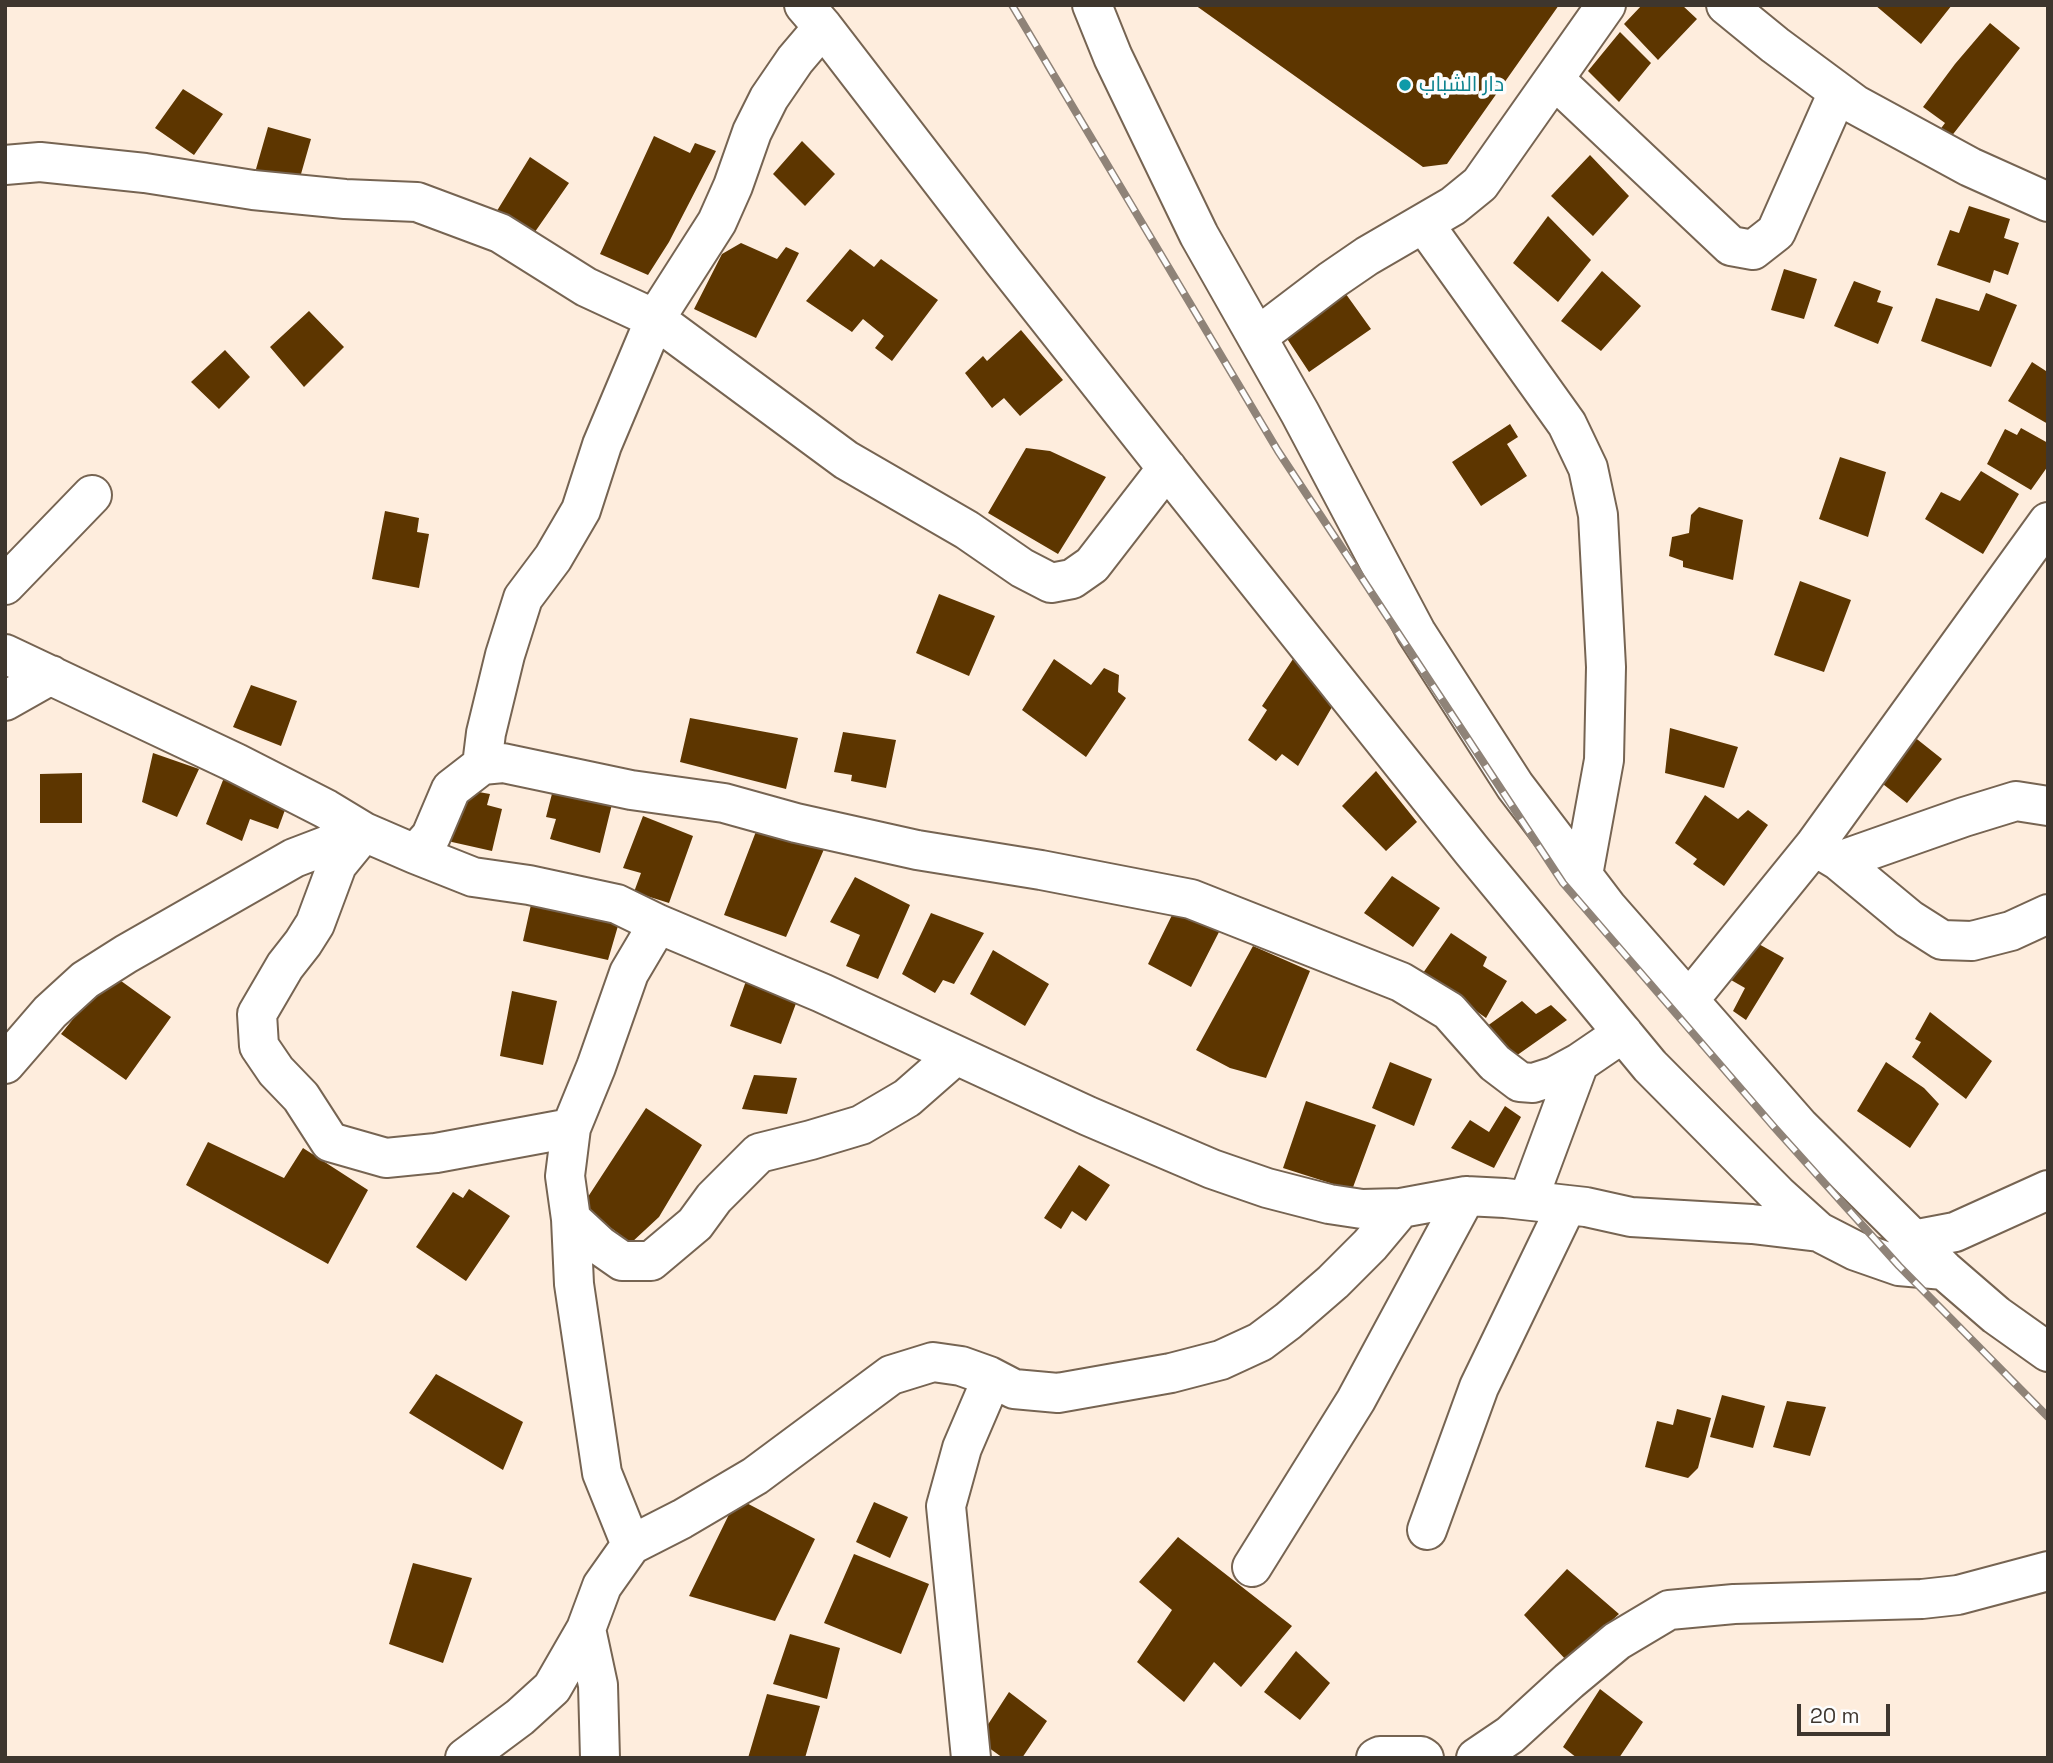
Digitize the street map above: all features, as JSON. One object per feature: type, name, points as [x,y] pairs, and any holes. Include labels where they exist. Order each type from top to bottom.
[{"type":"street","points":[[1091,5],[1113,57],[1199,235],[1300,413],[1416,632],[1515,786],[1607,907],[1800,1127],[1944,1270],[1996,1315],[2048,1352]]},
{"type":"street","points":[[1257,337],[1350,268],[1453,206],[1480,184],[1605,5]]},
{"type":"street","points":[[1730,7],[1856,106],[1970,167],[2048,202]]},
{"type":"street","points":[[482,765],[486,733],[505,655],[523,598],[553,558],[581,510],[602,445],[654,319],[717,222],[752,132],[769,99],[795,60],[814,16],[1167,468],[1473,852],[1650,1066],[1819,1233],[1856,1251],[1899,1266],[1944,1270]]},
{"type":"street","points":[[1554,79],[1731,246],[1753,250],[1776,232],[1838,92]]},
{"type":"street","points":[[5,165],[40,162],[145,173],[253,190],[345,199],[417,202],[500,233],[586,287],[654,319],[846,460],[967,530],[1022,568],[1051,583],[1072,579],[1092,565],[1167,468]]},
{"type":"street","points":[[1424,224],[1567,424],[1588,468],[1598,515],[1606,667],[1604,760],[1583,875]]},
{"type":"street","points":[[5,585],[92,495]]},
{"type":"street","points":[[1689,1000],[1827,853],[2048,522]]},
{"type":"street","points":[[5,654],[236,763],[326,809],[364,832],[415,854],[472,877],[529,885],[617,904],[822,993],[1144,1140],[1267,1188],[1329,1204],[1362,1209],[1401,1208],[1466,1196],[1586,1207],[1631,1217],[1752,1224],[1819,1233]]},
{"type":"street","points":[[5,701],[51,675]]},
{"type":"street","points":[[415,854],[430,836],[451,789],[482,765],[503,763],[631,790],[724,803],[796,823],[917,850],[1041,870],[1191,899],[1401,982],[1450,1011],[1495,1063],[1520,1082],[1545,1080],[1579,1063],[1623,1033]]},
{"type":"street","points":[[1827,853],[2016,801],[2048,806]]},
{"type":"street","points":[[5,1064],[50,1012],[85,980],[294,858],[364,832]]},
{"type":"street","points":[[364,832],[337,865],[315,924],[285,966],[257,1014],[259,1046],[275,1071],[301,1097],[330,1142],[386,1158],[436,1153],[571,1128]]},
{"type":"street","points":[[1827,853],[1909,919],[1942,940],[1972,940],[2011,931],[2048,914]]},
{"type":"street","points":[[631,1545],[602,1474],[574,1284],[571,1219],[565,1176],[571,1128],[629,973],[658,924]]},
{"type":"street","points":[[571,1219],[599,1245],[622,1261],[651,1261],[695,1224],[714,1198],[759,1153],[861,1125],[907,1098],[956,1055]]},
{"type":"street","points":[[1528,1200],[1579,1063]]},
{"type":"street","points":[[1913,1240],[1955,1232],[2048,1190]]},
{"type":"street","points":[[1252,1567],[1356,1399],[1466,1196]]},
{"type":"street","points":[[1427,1530],[1479,1387],[1567,1205]]},
{"type":"street","points":[[466,1758],[520,1717],[552,1688],[586,1629],[602,1586],[631,1545],[755,1476],[891,1375],[933,1362],[961,1366],[1014,1390],[1058,1394],[1171,1373],[1221,1360],[1260,1342],[1288,1321],[1370,1245],[1401,1208]]},
{"type":"street","points":[[971,1758],[946,1506],[962,1448],[992,1378]]},
{"type":"street","points":[[1476,1758],[1510,1735],[1617,1641],[1668,1610],[1734,1604],[1922,1599],[1958,1594],[2048,1571]]},
{"type":"street","points":[[586,1629],[598,1685],[600,1758]]},
{"type":"street","points":[[1376,1758],[1424,1758]]},
{"type":"building","name":"دار الشباب","points":[[1195,5],[1559,5],[1447,164],[1423,167]]},
{"type":"building","points":[[1642,5],[1682,5],[1697,19],[1658,60],[1624,24]]},
{"type":"building","points":[[1875,5],[1952,5],[1921,44]]},
{"type":"building","points":[[1990,23],[2020,48],[1947,142],[1936,135],[1945,123],[1923,107]]},
{"type":"building","points":[[1620,32],[1651,63],[1619,102],[1588,71]]},
{"type":"building","points":[[183,89],[223,114],[194,155],[155,128]]},
{"type":"building","points":[[268,127],[311,139],[299,181],[254,176]]},
{"type":"building","points":[[654,136],[690,153],[695,143],[716,151],[669,242],[648,275],[600,254]]},
{"type":"building","points":[[802,141],[835,174],[805,206],[773,174]]},
{"type":"building","points":[[1590,155],[1629,196],[1593,236],[1551,196]]},
{"type":"building","points":[[530,157],[569,183],[530,239],[495,214]]},
{"type":"building","points":[[1969,206],[2010,219],[2004,238],[2019,243],[2008,275],[1994,270],[1990,283],[1937,265],[1950,230],[1959,233]]},
{"type":"building","points":[[1548,216],[1591,260],[1558,302],[1513,263]]},
{"type":"building","points":[[741,243],[777,259],[786,247],[799,253],[756,338],[694,309],[722,254]]},
{"type":"building","points":[[850,249],[874,267],[881,259],[938,300],[892,361],[875,348],[884,336],[863,319],[852,332],[806,301]]},
{"type":"building","points":[[1784,269],[1817,279],[1804,319],[1771,310]]},
{"type":"building","points":[[1602,271],[1641,306],[1601,351],[1561,321]]},
{"type":"building","points":[[1854,281],[1881,291],[1877,302],[1893,307],[1878,344],[1834,326]]},
{"type":"building","points":[[1338,283],[1371,329],[1309,372],[1280,328]]},
{"type":"building","points":[[1986,293],[2017,305],[1991,367],[1921,341],[1936,298],[1979,311]]},
{"type":"building","points":[[309,311],[344,347],[304,387],[270,347]]},
{"type":"building","points":[[1021,330],[1063,380],[1020,416],[1004,398],[992,408],[965,373],[983,356],[987,361]]},
{"type":"building","points":[[225,350],[250,377],[219,409],[191,382]]},
{"type":"building","points":[[2032,362],[2046,371],[2048,368],[2048,424],[2008,401]]},
{"type":"building","points":[[1510,424],[1518,437],[1507,444],[1527,476],[1481,506],[1452,462]]},
{"type":"building","points":[[2021,428],[2048,443],[2048,466],[2031,490],[1987,464],[2005,429],[2017,435]]},
{"type":"building","points":[[1026,448],[1050,451],[1106,477],[1058,554],[988,513]]},
{"type":"building","points":[[1840,457],[1886,472],[1868,537],[1819,519]]},
{"type":"building","points":[[1981,471],[2019,494],[1983,554],[1925,519],[1941,492],[1960,501]]},
{"type":"building","points":[[1699,507],[1743,520],[1733,580],[1683,567],[1683,561],[1669,556],[1672,537],[1689,533],[1691,515]]},
{"type":"building","points":[[385,511],[419,518],[417,532],[429,534],[419,588],[372,579]]},
{"type":"building","points":[[1800,581],[1851,600],[1824,672],[1774,655]]},
{"type":"building","points":[[939,594],[995,616],[969,676],[916,653]]},
{"type":"building","points":[[1054,659],[1091,685],[1104,668],[1119,675],[1118,692],[1126,698],[1086,757],[1022,710]]},
{"type":"building","points":[[1293,659],[1332,707],[1298,766],[1282,754],[1276,761],[1248,740],[1267,710],[1262,706]]},
{"type":"building","points":[[251,685],[297,701],[281,746],[233,727]]},
{"type":"building","points":[[690,718],[798,738],[786,789],[680,762]]},
{"type":"building","points":[[1670,728],[1738,747],[1724,788],[1665,773]]},
{"type":"building","points":[[843,732],[896,740],[886,788],[851,781],[852,775],[834,772]]},
{"type":"building","points":[[1908,732],[1942,759],[1907,803],[1874,777]]},
{"type":"building","points":[[153,753],[199,769],[177,817],[142,802]]},
{"type":"building","points":[[1376,771],[1417,822],[1386,851],[1342,806]]},
{"type":"building","points":[[82,773],[82,823],[40,823],[40,774]]},
{"type":"building","points":[[225,775],[289,799],[278,829],[250,819],[242,841],[206,824]]},
{"type":"building","points":[[555,782],[614,796],[600,853],[550,839],[556,819],[546,817]]},
{"type":"building","points":[[456,788],[490,794],[487,805],[502,809],[492,851],[443,840]]},
{"type":"building","points":[[1705,795],[1738,819],[1748,810],[1768,825],[1724,886],[1693,864],[1697,859],[1675,843]]},
{"type":"building","points":[[643,816],[693,836],[669,903],[634,892],[641,873],[623,868]]},
{"type":"building","points":[[760,821],[828,840],[786,937],[724,915]]},
{"type":"building","points":[[1392,876],[1440,908],[1413,947],[1364,913]]},
{"type":"building","points":[[855,877],[910,905],[878,979],[846,966],[860,935],[830,922]]},
{"type":"building","points":[[532,900],[620,919],[608,960],[523,941]]},
{"type":"building","points":[[1175,909],[1219,932],[1191,987],[1148,964]]},
{"type":"building","points":[[931,913],[984,933],[954,984],[943,980],[935,993],[902,974]]},
{"type":"building","points":[[1451,933],[1487,957],[1483,966],[1507,981],[1486,1018],[1423,973]]},
{"type":"building","points":[[1746,937],[1784,958],[1746,1020],[1733,1011],[1745,988],[1724,976]]},
{"type":"building","points":[[1253,946],[1310,971],[1266,1078],[1230,1068],[1196,1050]]},
{"type":"building","points":[[993,950],[1049,984],[1025,1026],[970,994]]},
{"type":"building","points":[[110,973],[171,1017],[126,1080],[61,1034]]},
{"type":"building","points":[[746,981],[798,998],[781,1044],[730,1026]]},
{"type":"building","points":[[512,991],[557,1001],[543,1065],[500,1056]]},
{"type":"building","points":[[1522,1001],[1536,1014],[1551,1005],[1567,1020],[1506,1063],[1483,1029]]},
{"type":"building","points":[[1930,1012],[1992,1061],[1966,1099],[1912,1057],[1921,1042],[1915,1039]]},
{"type":"building","points":[[1390,1062],[1432,1079],[1414,1126],[1372,1108]]},
{"type":"building","points":[[1886,1062],[1924,1088],[1939,1104],[1910,1148],[1857,1111]]},
{"type":"building","points":[[754,1075],[797,1078],[787,1114],[742,1109]]},
{"type":"building","points":[[1306,1101],[1376,1125],[1352,1190],[1283,1168]]},
{"type":"building","points":[[1505,1106],[1521,1117],[1494,1168],[1451,1148],[1470,1120],[1489,1132]]},
{"type":"building","points":[[646,1108],[702,1145],[659,1217],[631,1243],[582,1206]]},
{"type":"building","points":[[208,1142],[284,1178],[303,1148],[368,1190],[328,1264],[186,1185]]},
{"type":"building","points":[[1079,1165],[1110,1185],[1086,1221],[1072,1211],[1061,1229],[1044,1218]]},
{"type":"building","points":[[469,1189],[510,1216],[466,1281],[416,1247],[453,1192],[463,1198]]},
{"type":"building","points":[[436,1374],[523,1422],[503,1470],[409,1413]]},
{"type":"building","points":[[1722,1395],[1765,1406],[1753,1448],[1710,1437]]},
{"type":"building","points":[[1787,1401],[1826,1407],[1810,1456],[1773,1447]]},
{"type":"building","points":[[1677,1409],[1711,1418],[1698,1468],[1688,1478],[1645,1467],[1657,1421],[1673,1425]]},
{"type":"building","points":[[737,1498],[815,1539],[775,1621],[689,1596]]},
{"type":"building","points":[[874,1502],[908,1517],[890,1558],[856,1542]]},
{"type":"building","points":[[1178,1537],[1292,1626],[1241,1687],[1214,1662],[1184,1702],[1137,1662],[1172,1610],[1139,1582]]},
{"type":"building","points":[[854,1554],[929,1584],[901,1654],[824,1623]]},
{"type":"building","points":[[413,1563],[472,1578],[443,1663],[389,1644]]},
{"type":"building","points":[[1567,1569],[1619,1614],[1567,1661],[1524,1615]]},
{"type":"building","points":[[790,1634],[840,1648],[827,1699],[773,1684]]},
{"type":"building","points":[[1296,1651],[1330,1683],[1300,1720],[1264,1692]]},
{"type":"building","points":[[1600,1689],[1643,1722],[1619,1758],[1577,1758],[1563,1747]]},
{"type":"building","points":[[1009,1692],[1047,1721],[1022,1758],[1003,1758],[978,1740]]},
{"type":"building","points":[[767,1694],[820,1706],[805,1758],[748,1758]]},
{"type":"railway","points":[[1012,5],[1278,451],[1563,883],[1774,1127],[1899,1266],[2048,1417]]},
{"type":"place","name":"دار الشباب","points":[[1405,85]]}]
